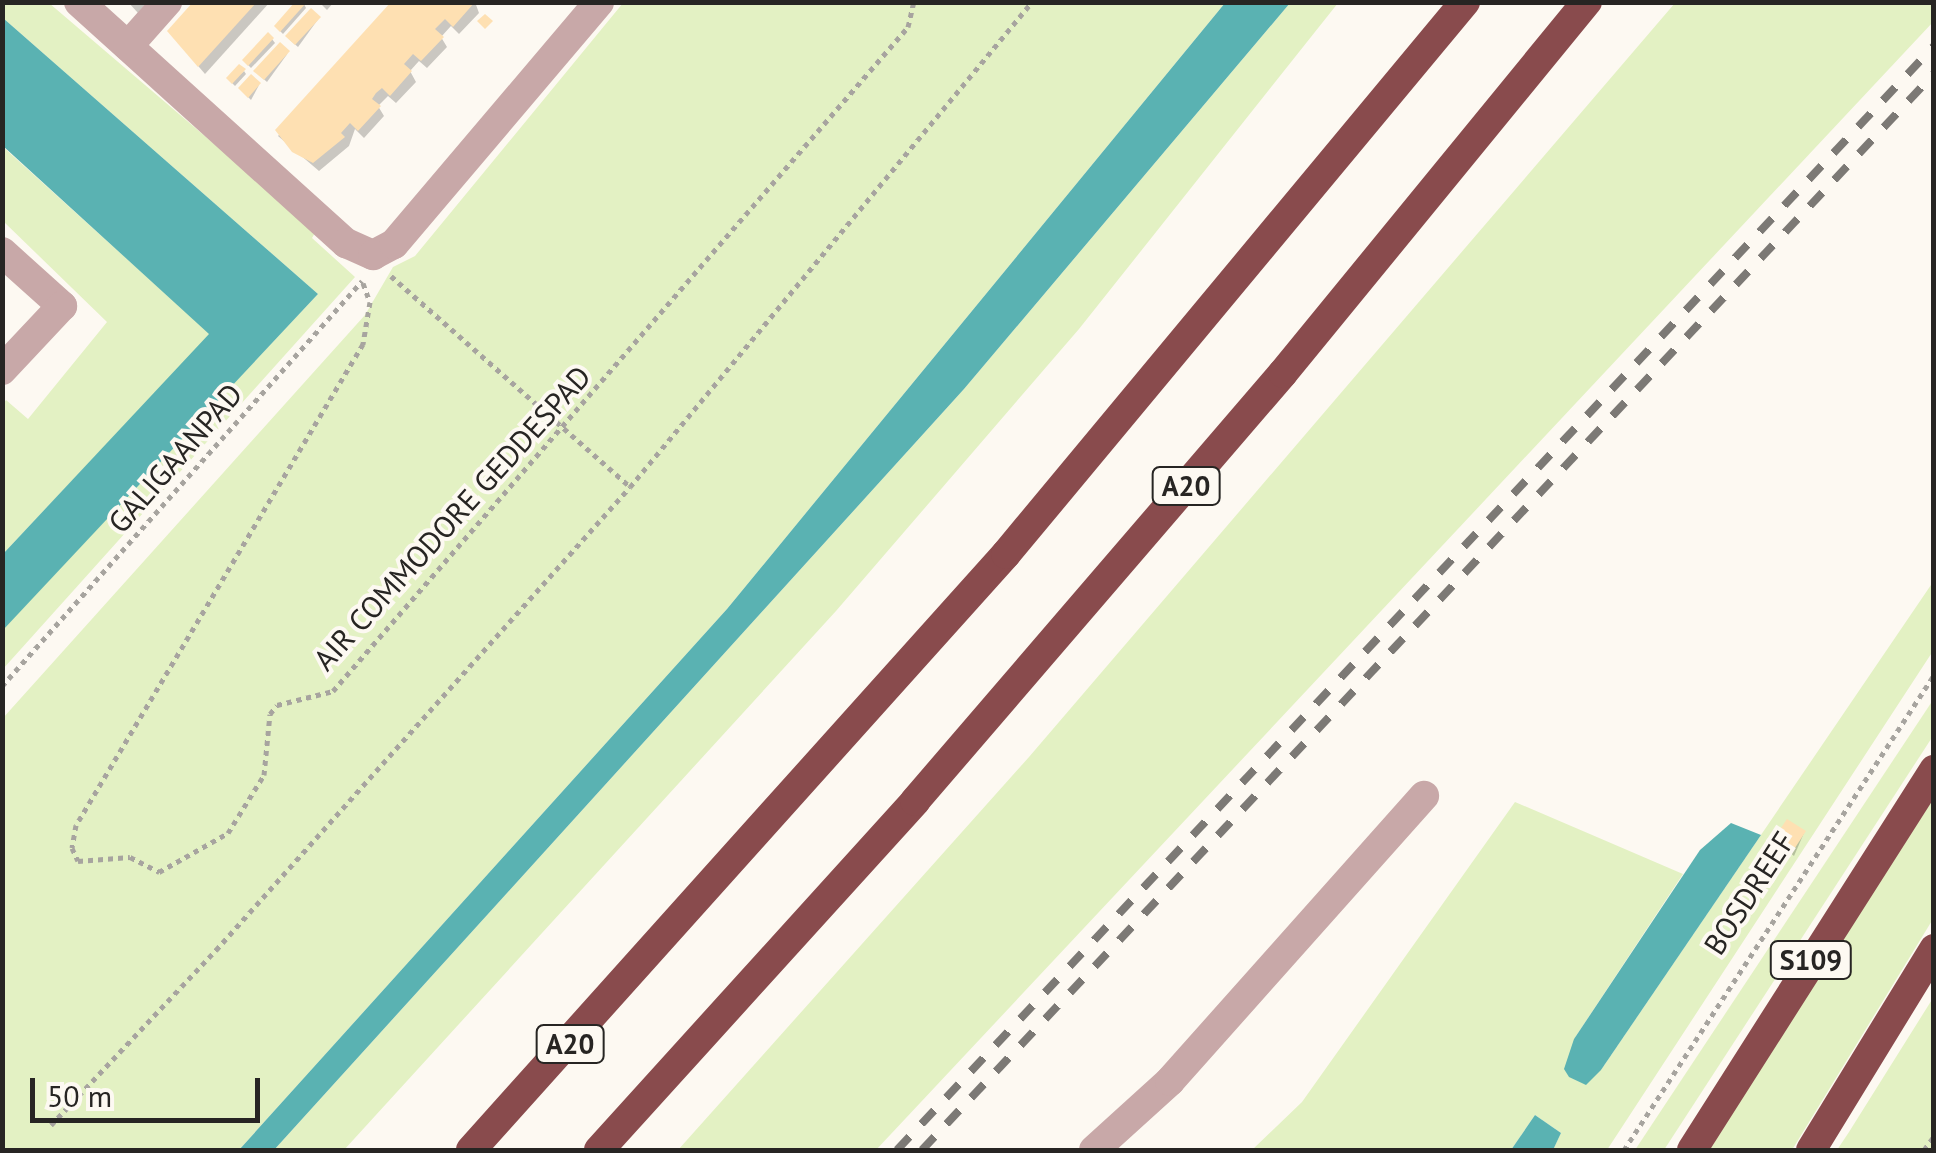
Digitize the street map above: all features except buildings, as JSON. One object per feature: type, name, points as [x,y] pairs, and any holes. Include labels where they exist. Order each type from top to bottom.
[{"type":"highway","name":"A20","points":[[472,1150],[1030,526],[1465,2]]},
{"type":"highway","name":"A20","points":[[600,1150],[915,801],[1220,447],[1587,2]]},
{"type":"highway","name":"S109","points":[[1692,1150],[1934,770]]},
{"type":"highway","points":[[1811,1150],[1934,949]]},
{"type":"street","points":[[79,2],[368,267],[394,244],[587,7]]},
{"type":"street","points":[[128,46],[167,2]]},
{"type":"street","points":[[2,252],[62,306],[2,370]]},
{"type":"street","points":[[1094,1150],[1170,1081],[1424,796]]},
{"type":"path","name":"AIR COMMODORE GEDDESPAD","points":[[368,267],[370,302],[363,344],[76,824],[72,848],[78,861],[130,857],[160,872],[228,833],[264,775],[270,714],[277,705],[334,690],[562,432],[908,26],[914,2]]},
{"type":"path","points":[[50,1125],[216,950],[630,487],[1032,2]]},
{"type":"path","name":"GALIGAANPAD","points":[[2,686],[368,267]]},
{"type":"path","points":[[403,291],[630,487]]},
{"type":"path","name":"BOSDREEF","points":[[1624,1150],[1934,674]]},
{"type":"path","points":[[1924,1150],[1934,1136]]},
{"type":"green space","points":[[3,3],[49,3],[316,231],[312,238],[355,277],[3,669],[2,630],[318,294],[3,18]]},
{"type":"green space","points":[[623,3],[1225,3],[727,609],[239,1150],[3,1150],[3,718],[365,315],[393,267],[415,256]]},
{"type":"green space","points":[[1290,3],[1338,3],[1079,329],[836,611],[344,1150],[274,1150],[964,389]]},
{"type":"green space","points":[[1675,3],[1933,3],[1933,22],[876,1150],[678,1150],[1029,757]]},
{"type":"green space","points":[[2,146],[210,334],[3,554],[3,404],[6,400],[28,419],[107,322],[3,221]]},
{"type":"green space","points":[[1933,582],[1933,651],[1607,1150],[1553,1150],[1561,1133],[1535,1115],[1511,1150],[1252,1150],[1302,1102],[1515,802],[1683,874],[1574,1039],[1601,1070]]},
{"type":"green space","points":[[1933,700],[1933,736],[1664,1150],[1635,1150]]},
{"type":"green space","points":[[1933,799],[1933,919],[1792,1150],[1707,1150]]},
{"type":"green space","points":[[1933,998],[1933,1150],[1837,1150],[1849,1132]]},
{"type":"water","points":[[1225,3],[1290,3],[964,389],[274,1150],[239,1150],[727,609]]},
{"type":"water","points":[[3,18],[318,294],[3,630],[3,554],[209,334],[3,146]]},
{"type":"water","points":[[1731,823],[1761,835],[1601,1070],[1586,1085],[1569,1077],[1564,1069],[1574,1039],[1700,850]]},
{"type":"water","points":[[1535,1115],[1561,1133],[1553,1150],[1511,1150]]},
{"type":"railway","points":[[897,1150],[1934,46]]},
{"type":"railway","points":[[922,1150],[1934,74]]}]
